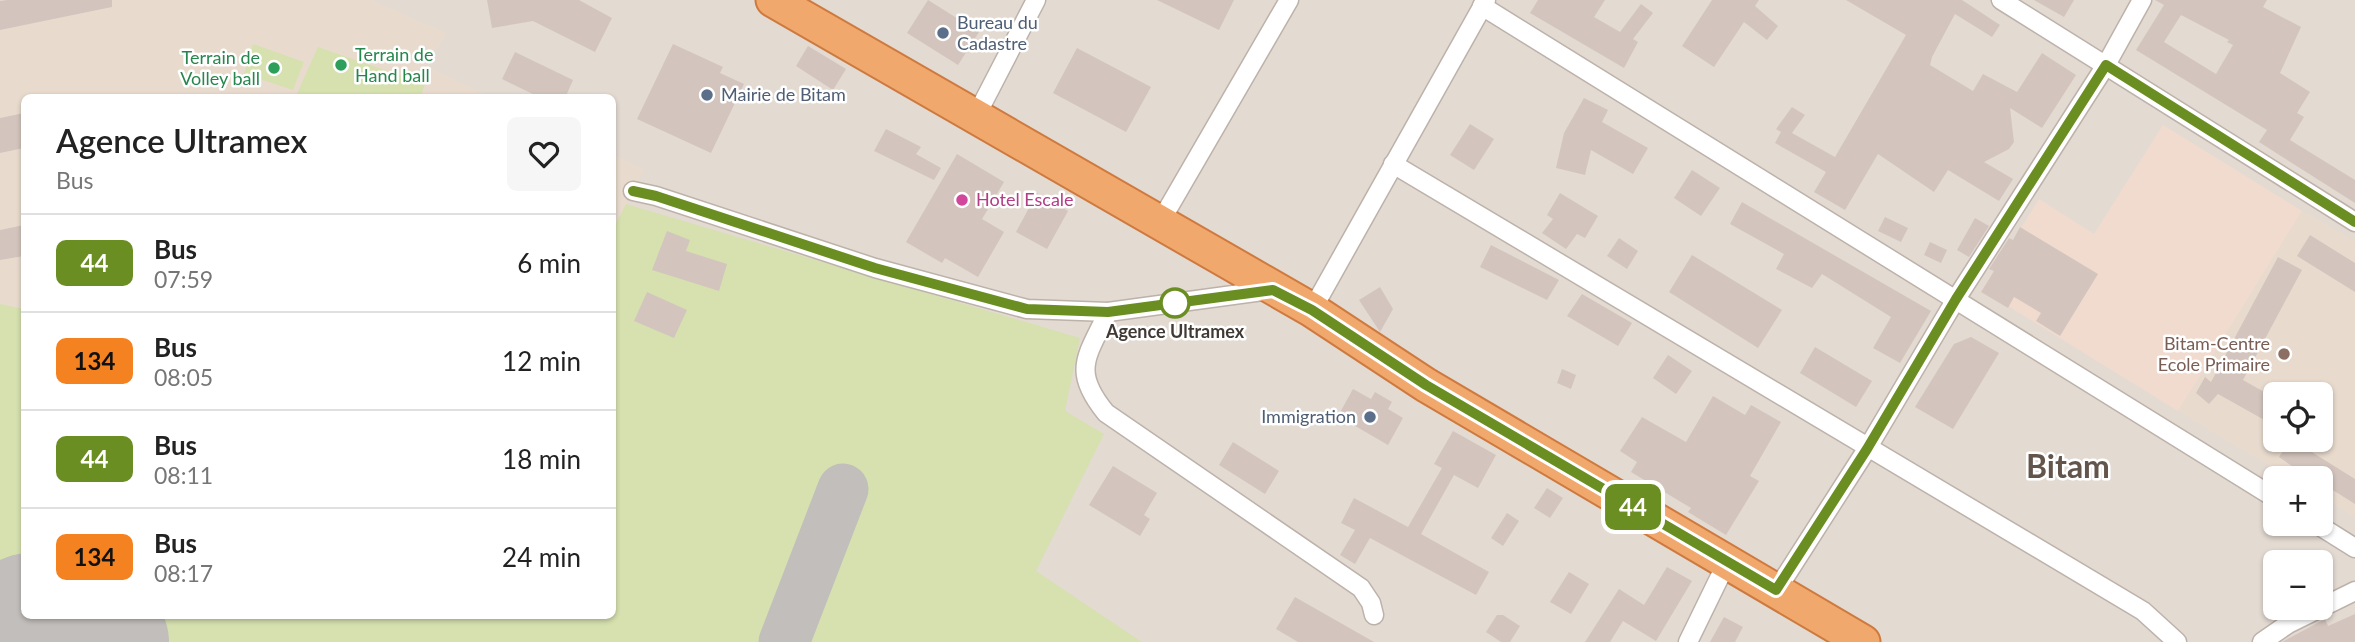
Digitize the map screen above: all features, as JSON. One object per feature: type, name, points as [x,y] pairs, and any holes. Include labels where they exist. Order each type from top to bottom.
[{"type":"highway","points":[[773,0],[1273,290],[1312,310],[1426,385],[1863,642]]},
{"type":"street","points":[[976,116],[1036,0]]},
{"type":"street","points":[[1159,224],[1289,0]]},
{"type":"street","points":[[2001,0],[2355,222]]},
{"type":"street","points":[[1776,590],[1867,449],[1956,299],[2106,65],[2142,0]]},
{"type":"street","points":[[1312,310],[1484,3],[2263,491]]},
{"type":"street","points":[[1393,164],[1867,449],[2143,611],[2178,642]]},
{"type":"street","points":[[633,191],[656,196],[875,268],[1027,309],[1108,312],[1273,290]]},
{"type":"street","points":[[1108,312],[1087,357],[1084,377],[1090,393],[1106,413],[1361,588],[1371,603],[1374,615]]},
{"type":"street","points":[[2333,534],[2355,548]]},
{"type":"street","points":[[1688,642],[1727,562]]},
{"type":"street","points":[[2262,642],[2288,624],[2355,590]]},
{"type":"shaded area","points":[[0,0],[2355,0],[2355,642],[0,642]]},
{"type":"shaded area","points":[[0,0],[371,0],[447,33],[426,66],[485,94],[21,94],[21,308],[0,304]]},
{"type":"shaded area","points":[[2163,125],[2302,211],[2178,411],[1982,290],[2039,199],[2094,234]]},
{"type":"shaded area","points":[[616,155],[644,169],[616,225]]},
{"type":"shaded area","name":"Bitam-Centre Ecole Primaire","points":[[2302,211],[2355,241],[2355,517],[2333,503],[2333,466],[2270,466],[2178,411]]},
{"type":"green space","name":"Terrain de Volley ball","points":[[253,44],[304,62],[293,90],[244,74]]},
{"type":"green space","name":"Terrain de Hand ball","points":[[318,47],[425,84],[421,94],[297,94]]},
{"type":"green space","points":[[626,204],[1080,338],[1065,411],[1104,434],[1036,571],[1142,642],[0,642],[0,304],[21,308],[21,619],[616,619],[616,223]]},
{"type":"building","points":[[112,0],[112,7],[0,30],[0,1]]},
{"type":"building","points":[[487,0],[579,0],[612,18],[595,52],[533,21],[492,28]]},
{"type":"building","name":"Bureau du Cadastre","points":[[928,0],[979,32],[958,65],[907,33]]},
{"type":"building","points":[[1157,0],[1234,0],[1219,30]]},
{"type":"building","points":[[1538,0],[1605,0],[1594,17],[1620,32],[1641,4],[1653,13],[1633,39],[1638,42],[1624,68],[1530,13]]},
{"type":"building","points":[[1712,0],[1759,0],[1755,6],[1778,26],[1767,40],[1744,22],[1714,67],[1682,46]]},
{"type":"building","points":[[1846,0],[1962,0],[2000,25],[1992,37],[1955,14],[1932,57],[1930,65],[1973,91],[1983,74],[2017,92],[2042,53],[2076,75],[2042,128],[2010,108],[2014,142],[2009,149],[1984,162],[2013,179],[1999,201],[1948,170],[1934,192],[1878,154],[1845,210],[1814,192],[1826,172],[1775,143],[1781,132],[1776,129],[1792,107],[1805,115],[1792,133],[1835,157],[1906,35]]},
{"type":"building","points":[[2034,0],[2074,0],[2064,17]]},
{"type":"building","points":[[2155,0],[2267,0],[2263,7],[2301,27],[2280,73],[2310,92],[2297,113],[2304,117],[2290,140],[2355,180],[2355,203],[2259,142],[2267,130],[2136,50],[2164,5]],"holes":[[[2181,15],[2229,40],[2227,42],[2233,45],[2216,74],[2164,42]]]},
{"type":"building","name":"Mairie de Bitam","points":[[673,44],[723,67],[720,73],[744,84],[711,153],[637,119]]},
{"type":"building","points":[[808,46],[846,69],[833,90],[796,66]]},
{"type":"building","points":[[1077,48],[1151,87],[1126,132],[1053,93]]},
{"type":"building","points":[[515,52],[573,80],[567,94],[533,94],[502,79]]},
{"type":"building","points":[[1584,98],[1608,110],[1602,122],[1648,148],[1633,174],[1591,150],[1585,175],[1556,168],[1564,133]]},
{"type":"building","points":[[21,114],[21,149],[0,153],[0,118]]},
{"type":"building","points":[[1470,124],[1494,139],[1474,170],[1450,155]]},
{"type":"building","points":[[886,129],[921,147],[916,154],[941,168],[934,180],[874,151]]},
{"type":"building","name":"Hotel Escale","points":[[957,154],[1004,182],[982,219],[1004,232],[978,277],[945,258],[942,263],[906,242]]},
{"type":"building","points":[[1692,170],[1720,188],[1701,216],[1674,198]]},
{"type":"building","points":[[1037,193],[1068,211],[1047,249],[1016,232]]},
{"type":"building","points":[[1560,193],[1598,216],[1585,238],[1577,234],[1566,249],[1542,233],[1553,219],[1547,215]]},
{"type":"building","points":[[1742,202],[1931,311],[1900,363],[1873,348],[1891,317],[1822,274],[1812,288],[1776,269],[1784,254],[1730,224]]},
{"type":"building","points":[[1885,217],[1908,228],[1901,242],[1878,231]]},
{"type":"building","points":[[1975,218],[1989,226],[1969,257],[1957,250]]},
{"type":"building","points":[[21,226],[21,256],[0,260],[0,230]]},
{"type":"building","points":[[2020,227],[2098,274],[2060,336],[2036,321],[2041,313],[2014,297],[2008,308],[1981,292],[1994,271],[1989,269],[2009,238],[2013,240]]},
{"type":"building","points":[[667,231],[690,240],[686,251],[727,264],[719,291],[652,270]]},
{"type":"building","points":[[2310,235],[2355,263],[2355,292],[2297,256]]},
{"type":"building","points":[[1619,238],[1638,251],[1627,269],[1607,256]]},
{"type":"building","points":[[1930,242],[1947,250],[1941,263],[1924,255]]},
{"type":"building","points":[[1491,245],[1559,280],[1547,300],[1480,267]]},
{"type":"building","points":[[1692,255],[1782,310],[1758,348],[1669,292]]},
{"type":"building","points":[[2278,257],[2302,270],[2243,380],[2263,391],[2263,419],[2218,394],[2209,404],[2196,393],[2205,377],[2211,382]]},
{"type":"building","points":[[1380,287],[1393,309],[1380,332],[1359,300]]},
{"type":"building","points":[[647,292],[687,310],[674,338],[634,321]]},
{"type":"building","points":[[1582,294],[1632,323],[1618,346],[1567,316]]},
{"type":"building","points":[[1971,337],[1999,353],[1953,429],[1915,407],[1954,344]]},
{"type":"building","points":[[1815,347],[1872,381],[1856,407],[1800,373]]},
{"type":"building","points":[[1668,355],[1692,371],[1676,394],[1653,378]]},
{"type":"building","points":[[1562,369],[1576,375],[1571,389],[1557,383]]},
{"type":"building","name":"Immigration","points":[[1353,389],[1371,399],[1375,392],[1392,402],[1388,409],[1403,418],[1388,445],[1338,416]]},
{"type":"building","points":[[1713,396],[1745,415],[1751,405],[1781,422],[1750,476],[1759,481],[1726,535],[1688,512],[1691,508],[1631,472],[1637,462],[1620,451],[1642,417],[1686,442]]},
{"type":"building","points":[[1453,431],[1496,455],[1478,488],[1454,475],[1421,534],[1489,572],[1476,595],[1370,538],[1355,564],[1340,555],[1355,530],[1341,523],[1354,498],[1408,527],[1442,468],[1434,464]]},
{"type":"building","points":[[1233,442],[1279,471],[1265,494],[1219,465]]},
{"type":"building","points":[[2282,452],[2312,452],[2355,479],[2355,504],[2333,490],[2333,466],[2292,466],[2279,457]]},
{"type":"building","points":[[1113,466],[1157,493],[1144,515],[1150,519],[1140,536],[1089,505]]},
{"type":"building","points":[[1547,488],[1563,498],[1550,518],[1534,508]]},
{"type":"building","points":[[1507,513],[1519,521],[1503,546],[1491,538]]},
{"type":"building","points":[[1667,567],[1692,581],[1656,641],[1623,621],[1610,642],[1585,642],[1619,589],[1644,605]]},
{"type":"building","points":[[1569,572],[1589,584],[1571,614],[1550,602]]},
{"type":"building","points":[[1295,597],[1374,642],[1298,642],[1276,629]]},
{"type":"building","points":[[2355,614],[2355,642],[2282,642],[2323,620],[2328,626]]},
{"type":"building","points":[[1497,615],[1503,615],[1520,626],[1510,642],[1501,642],[1486,632]]},
{"type":"building","points":[[1724,617],[1743,627],[1735,642],[1710,642]]},
{"type":"taxiway","points":[[784,642],[843,489]]},
{"type":"runway","points":[[38,619],[106,642]]},
{"type":"bus line","name":"44","points":[[633,191],[656,196],[875,268],[1027,309],[1108,312],[1273,290],[1312,310],[1426,385],[1776,590],[1867,449],[1956,299],[2106,65],[2355,222]]},
{"type":"place","name":"Bureau du Cadastre","points":[[943,33]]},
{"type":"place","name":"Terrain de Hand ball","points":[[341,65]]},
{"type":"place","name":"Terrain de Volley ball","points":[[274,68]]},
{"type":"place","name":"Mairie de Bitam","points":[[707,95]]},
{"type":"place","name":"Hotel Escale","points":[[962,200]]},
{"type":"place","name":"Agence Ultramex","points":[[1175,303]]},
{"type":"place","name":"Bitam-Centre Ecole Primaire","points":[[2284,354]]},
{"type":"place","name":"Immigration","points":[[1370,417]]},
{"type":"district","name":"Bitam","points":[[2068,467]]}]
